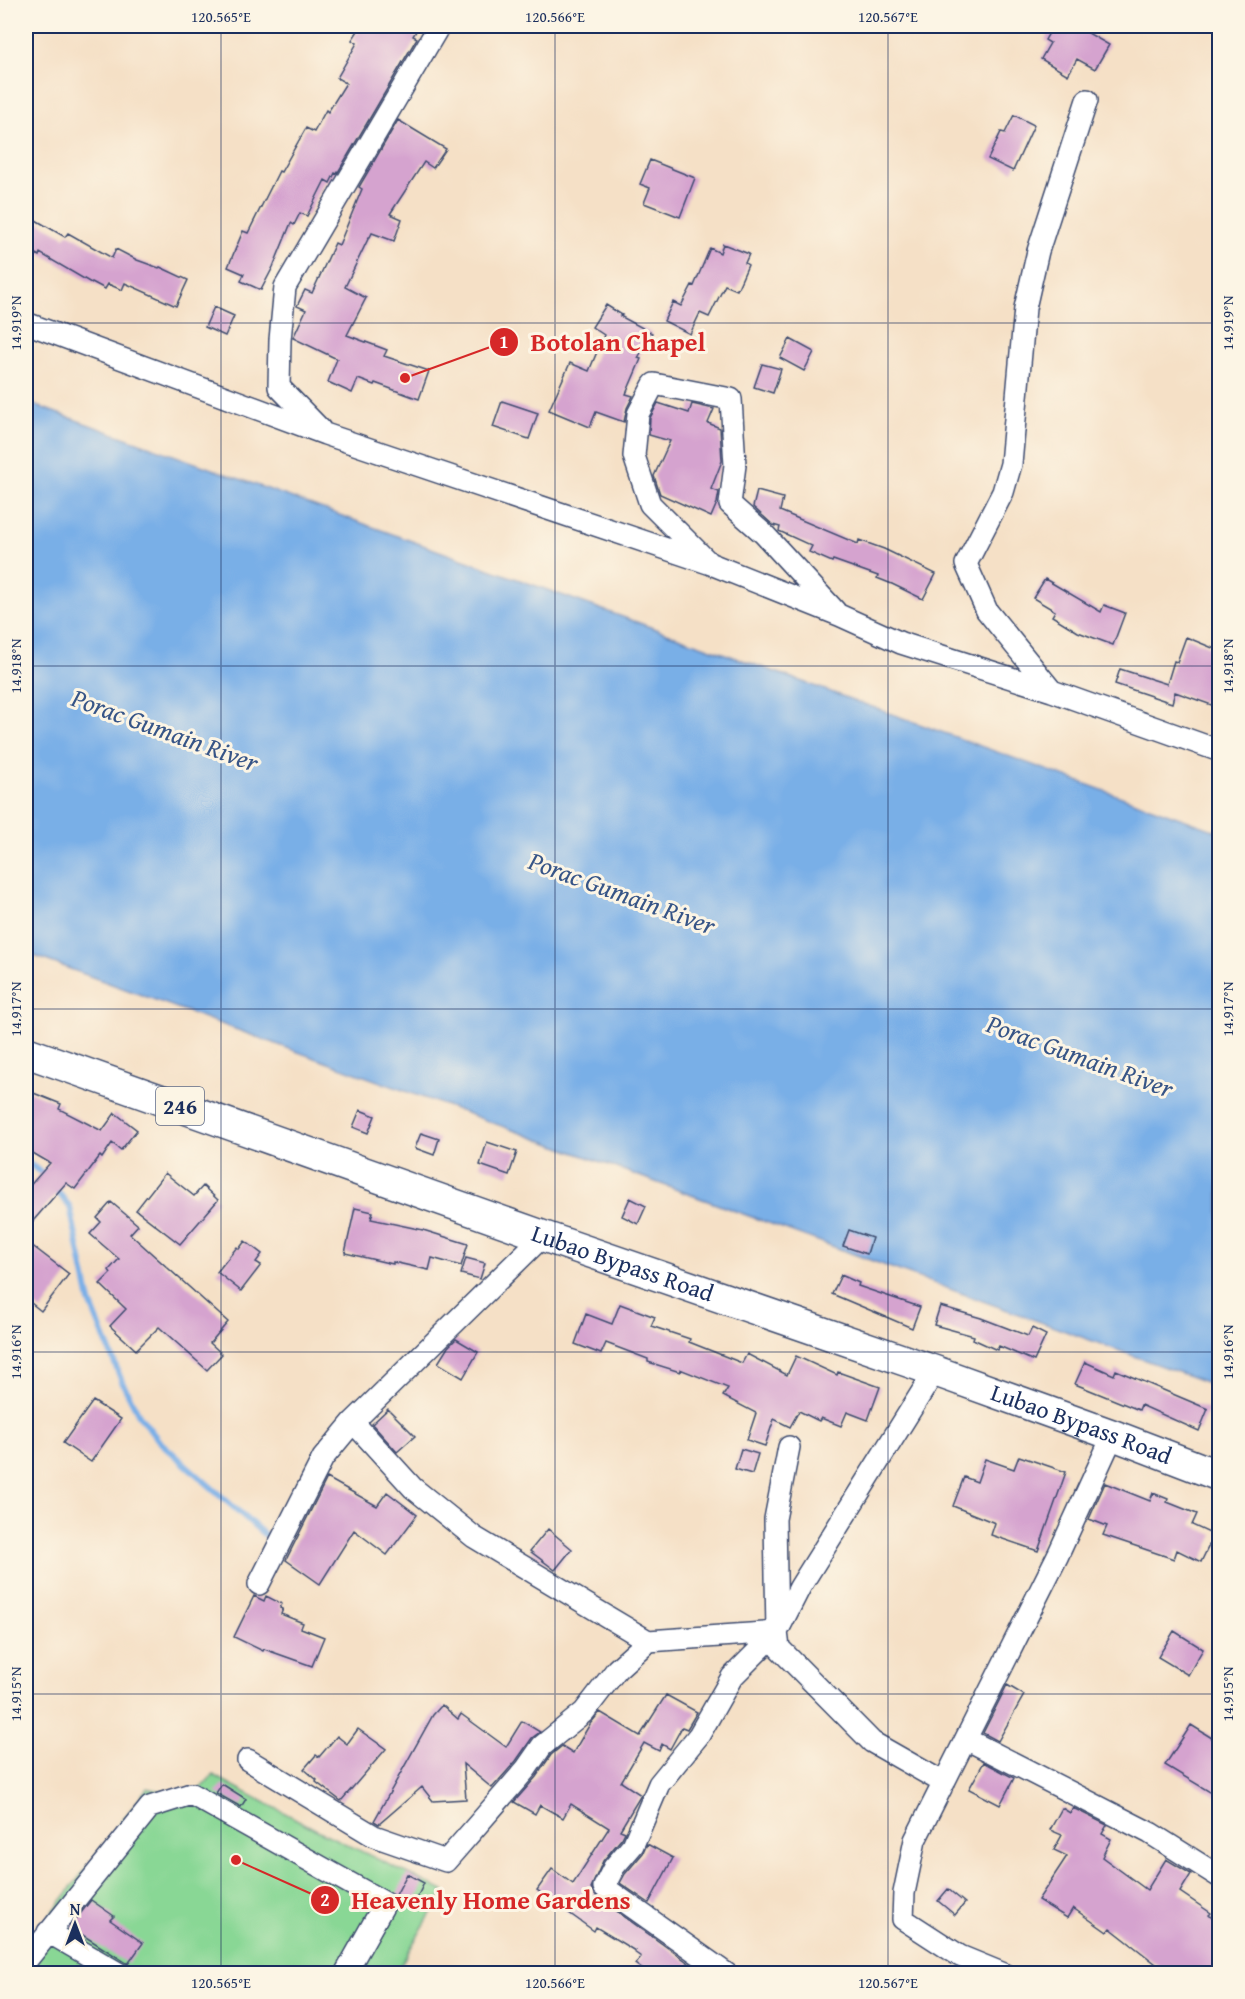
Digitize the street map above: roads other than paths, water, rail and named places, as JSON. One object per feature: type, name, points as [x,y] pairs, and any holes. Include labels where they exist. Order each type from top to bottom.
[{"type":"highway","name":"Lubao Bypass Road","points":[[26,1052],[543,1236],[935,1371],[1220,1476]]},
{"type":"street","points":[[325,434],[279,387],[280,340],[285,287],[439,26]]},
{"type":"street","points":[[1052,691],[987,611],[966,564],[1003,492],[1011,464],[1025,308],[1038,251],[1087,100]]},
{"type":"street","points":[[26,323],[325,434],[711,564],[839,615],[901,643],[1052,691],[1220,751]]},
{"type":"street","points":[[711,564],[650,504],[633,456],[638,414],[654,384],[731,399],[735,465],[730,504],[765,534],[839,615]]},
{"type":"street","points":[[259,1584],[323,1458],[353,1422],[543,1236]]},
{"type":"street","points":[[727,1974],[604,1887],[614,1867],[633,1845],[659,1784],[699,1736],[732,1677],[777,1632],[801,1587],[935,1371]]},
{"type":"street","points":[[353,1422],[412,1488],[474,1537],[648,1641],[777,1632]]},
{"type":"street","points":[[1004,1974],[960,1956],[903,1918],[904,1893],[915,1840],[1058,1555],[1113,1435]]},
{"type":"street","points":[[789,1447],[775,1519],[779,1648],[872,1742],[944,1783]]},
{"type":"street","points":[[248,1760],[374,1836],[446,1861],[526,1769],[542,1746],[584,1712],[617,1669],[648,1641]]},
{"type":"street","points":[[966,1739],[1150,1833],[1220,1877]]},
{"type":"street","points":[[26,1961],[150,1807],[191,1794],[385,1903],[345,1974]]},
{"type":"street","points":[[48,1932],[120,1974]]},
{"type":"water","name":"Porac Gumain River","points":[[26,402],[1219,832],[1219,1387],[26,953]]},
{"type":"waterway","points":[[26,1162],[43,1173],[46,1178]]},
{"type":"waterway","points":[[53,1186],[70,1207],[90,1302],[123,1384],[139,1415],[159,1441],[265,1535]]},
{"type":"place","name":"Botolan Chapel","points":[[405,378]]},
{"type":"place","name":"Heavenly Home Gardens","points":[[236,1860]]}]
